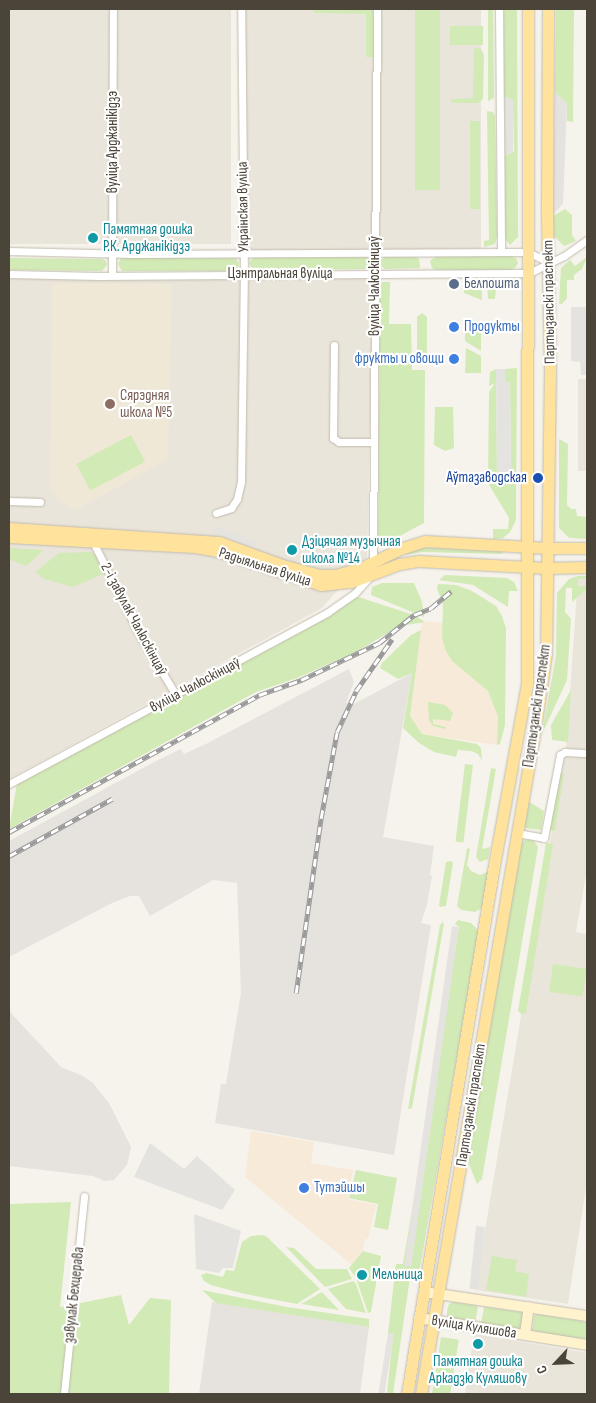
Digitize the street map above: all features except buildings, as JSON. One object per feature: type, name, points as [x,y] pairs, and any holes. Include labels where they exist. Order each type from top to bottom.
[{"type":"main road","name":"Партызанскі праспект","points":[[407,1394],[503,814],[527,683],[529,547],[528,9]]},
{"type":"main road","name":"Партызанскі праспект","points":[[421,1394],[536,729],[546,654],[550,372],[548,9]]},
{"type":"main road","name":"Радыяльная вуліца","points":[[9,528],[219,542],[319,576],[420,562],[547,568],[587,567]]},
{"type":"main road","name":"Радыяльная вуліца","points":[[9,537],[217,550],[321,585],[351,582],[400,549],[425,541],[548,548],[587,548]]},
{"type":"main road","points":[[503,814],[507,829],[517,833]]},
{"type":"main road","name":"вуліца Куляшова","points":[[424,1292],[587,1316]]},
{"type":"main road","points":[[525,1334],[529,1307]]},
{"type":"main road","name":"вуліца Куляшова","points":[[419,1318],[587,1345]]},
{"type":"street","name":"вуліца Арджанікідзэ","points":[[112,275],[113,9]]},
{"type":"street","name":"Украінская вуліца","points":[[216,513],[231,508],[237,499],[241,482],[244,274],[241,9]]},
{"type":"street","name":"вуліца Чалюскінцаў","points":[[9,784],[328,612],[355,593],[368,580],[372,568],[374,442],[377,9]]},
{"type":"street","points":[[499,9],[501,252]]},
{"type":"street","name":"Цэнтральная вуліца","points":[[9,274],[529,273],[548,262],[564,256],[587,240]]},
{"type":"street","name":"Цэнтральная вуліца","points":[[9,250],[132,254],[528,252],[548,262]]},
{"type":"street","points":[[334,345],[333,438],[339,442],[374,442]]},
{"type":"street","points":[[9,502],[40,502]]},
{"type":"street","name":"2-і завулак Чалюскінцаў","points":[[93,542],[139,634],[176,695]]},
{"type":"street","points":[[517,833],[544,838],[560,754],[565,752],[587,753]]},
{"type":"street","name":"завулак Бехцерава","points":[[64,1394],[84,1196]]},
{"type":"shaded area","points":[[9,9],[231,9],[231,244],[9,244]]},
{"type":"shaded area","points":[[245,9],[481,9],[481,250],[245,250]]},
{"type":"shaded area","points":[[555,92],[567,104],[563,204],[553,214]]},
{"type":"shaded area","points":[[504,97],[513,100],[513,152],[505,155]]},
{"type":"shaded area","points":[[373,276],[367,557],[322,608],[9,779],[9,278]]},
{"type":"shaded area","name":"Сярэдняя школа №5","points":[[52,283],[172,284],[168,459],[76,510],[57,499],[50,487]]},
{"type":"shaded area","points":[[571,307],[587,307],[587,375],[581,375],[580,362],[571,361]]},
{"type":"shaded area","points":[[496,369],[505,369],[505,382],[510,382],[511,477],[497,478]]},
{"type":"shaded area","points":[[578,379],[587,379],[587,471],[578,471]]},
{"type":"shaded area","points":[[218,526],[255,542],[253,548],[213,532]]},
{"type":"shaded area","points":[[587,576],[587,870],[576,932],[587,934],[587,1181],[568,1304],[475,1290],[566,748],[578,577]]},
{"type":"shaded area","points":[[422,621],[443,623],[442,638],[452,661],[488,691],[498,717],[497,745],[422,734],[410,716]]},
{"type":"shaded area","points":[[349,669],[354,682],[346,703],[352,705],[412,673],[383,837],[434,846],[430,875],[432,876],[427,905],[421,923],[431,925],[394,1155],[215,1123],[221,1084],[226,1084],[241,993],[237,883],[213,880],[150,916],[139,896],[130,896],[112,903],[9,957],[9,841],[154,762],[181,749],[184,754],[206,744]]},
{"type":"shaded area","points":[[452,926],[459,927],[411,1267],[404,1266]]},
{"type":"shaded area","points":[[9,1005],[11,1013],[61,1067],[83,1076],[93,1083],[109,1103],[131,1147],[127,1165],[114,1180],[105,1181],[93,1176],[9,1166]]},
{"type":"shaded area","name":"Тутэйшы","points":[[251,1131],[314,1142],[311,1163],[353,1170],[348,1199],[376,1205],[368,1239],[365,1239],[363,1251],[352,1265],[245,1177]]},
{"type":"shaded area","points":[[150,1143],[184,1169],[197,1156],[235,1190],[222,1210],[134,1177]]},
{"type":"shaded area","points":[[194,1214],[241,1231],[233,1268],[223,1268],[219,1273],[196,1269]]},
{"type":"shaded area","points":[[476,1226],[485,1227],[478,1290],[469,1289]]},
{"type":"shaded area","points":[[212,1302],[369,1327],[360,1394],[199,1394]]},
{"type":"shaded area","points":[[388,1333],[394,1334],[384,1394],[378,1393]]},
{"type":"shaded area","points":[[474,1334],[587,1353],[587,1394],[465,1394]]},
{"type":"green space","points":[[314,9],[373,9],[373,57],[366,57],[366,14],[314,13]]},
{"type":"green space","points":[[415,9],[440,9],[440,190],[415,190]]},
{"type":"green space","points":[[488,9],[493,9],[494,98],[488,101]]},
{"type":"green space","points":[[504,9],[517,9],[518,237],[510,245],[505,239],[505,155],[514,152],[513,100],[504,97]]},
{"type":"green space","points":[[556,9],[574,9],[573,122],[567,121],[567,104],[555,92]]},
{"type":"green space","points":[[450,26],[483,26],[483,45],[450,45]]},
{"type":"green space","points":[[474,48],[481,49],[484,55],[483,99],[479,103],[452,103],[451,99],[473,98]]},
{"type":"green space","points":[[487,111],[493,112],[495,116],[497,237],[495,244],[484,247],[484,241],[489,240]]},
{"type":"green space","points":[[470,121],[480,121],[480,209],[470,209]]},
{"type":"green space","points":[[565,209],[572,215],[572,235],[576,241],[564,246],[554,236],[553,216]]},
{"type":"green space","points":[[365,256],[371,260],[371,265],[365,269],[253,270],[249,263],[253,257]]},
{"type":"green space","points":[[436,256],[510,256],[516,258],[518,263],[516,267],[510,270],[437,270],[432,268],[430,261]]},
{"type":"green space","points":[[385,257],[416,257],[419,259],[420,268],[385,269],[381,266],[381,260]]},
{"type":"green space","points":[[587,257],[582,269],[574,275],[574,280],[567,280],[567,298],[562,304],[559,304],[561,268],[570,260],[575,266]]},
{"type":"green space","points":[[9,258],[102,259],[106,261],[107,265],[102,271],[9,270]]},
{"type":"green space","points":[[121,258],[236,258],[239,264],[237,271],[122,271],[118,264]]},
{"type":"green space","points":[[464,281],[493,282],[496,287],[495,299],[488,299],[487,284],[482,285],[482,300],[464,293]]},
{"type":"green space","points":[[380,282],[390,282],[389,324],[411,324],[412,370],[425,370],[424,523],[394,539],[386,540],[378,537]]},
{"type":"green space","points":[[422,313],[427,317],[427,355],[422,360],[417,355],[417,317]]},
{"type":"green space","points":[[465,323],[473,323],[474,328],[481,330],[481,351],[465,341]]},
{"type":"green space","points":[[466,348],[481,356],[481,373],[465,373]]},
{"type":"green space","points":[[517,368],[516,520],[510,532],[503,538],[493,539],[493,529],[508,529],[509,518],[488,483],[489,392],[495,383],[489,386],[490,372],[496,369],[497,477],[511,477],[510,382],[505,382],[505,369]]},
{"type":"green space","points":[[435,407],[453,407],[454,448],[445,451],[434,445]]},
{"type":"green space","points":[[131,435],[145,461],[90,491],[76,464]]},
{"type":"green space","points":[[559,439],[568,444],[567,505],[571,509],[576,509],[577,516],[587,517],[587,539],[569,538],[559,528]]},
{"type":"green space","points":[[9,548],[44,550],[26,566],[9,559]]},
{"type":"green space","points":[[422,548],[503,551],[502,554],[422,552],[406,555],[405,553]]},
{"type":"green space","points":[[92,552],[97,558],[103,574],[73,587],[44,579],[35,572],[59,553]]},
{"type":"green space","points":[[445,575],[507,578],[514,582],[518,591],[509,591],[508,607],[473,585],[439,580]]},
{"type":"green space","points":[[587,576],[587,578],[578,579],[578,586],[587,586],[587,589],[572,602],[572,588],[566,588],[565,612],[571,619],[567,680],[542,734],[556,655],[557,593],[569,579]]},
{"type":"green space","points":[[382,583],[414,583],[422,602],[424,617],[371,595],[372,587]]},
{"type":"green space","points":[[438,584],[456,585],[472,591],[496,606],[502,616],[506,628],[505,725],[500,744],[497,745],[498,717],[488,691],[452,661],[445,649],[442,638],[443,604],[437,589]]},
{"type":"green space","points":[[355,596],[414,615],[425,622],[399,626],[356,652],[297,678],[256,692],[9,829],[17,783],[326,617]]},
{"type":"green space","points":[[421,630],[410,716],[422,734],[477,744],[481,748],[482,760],[478,754],[471,751],[458,750],[456,757],[434,752],[419,743],[403,728],[412,673],[398,679],[380,668],[382,663],[411,635]]},
{"type":"green space","points":[[571,690],[568,742],[552,740],[551,725]]},
{"type":"green space","points":[[428,702],[445,705],[453,713],[450,721],[433,719],[433,724],[446,727],[445,729],[433,726],[429,720]]},
{"type":"green space","points":[[465,764],[473,765],[463,842],[455,841]]},
{"type":"green space","points":[[491,768],[496,769],[482,849],[490,847],[488,859],[480,862],[476,857]]},
{"type":"green space","points":[[558,772],[564,773],[555,831],[548,830]]},
{"type":"green space","points":[[526,800],[544,811],[541,830],[525,828]]},
{"type":"green space","points":[[526,839],[534,841],[538,847],[482,1179],[477,1184],[467,1159],[520,845]]},
{"type":"green space","points":[[546,843],[553,844],[526,1013],[521,1014],[518,1011]]},
{"type":"green space","points":[[467,848],[470,849],[467,865],[471,871],[480,875],[489,871],[482,908],[475,912],[461,910],[457,906]]},
{"type":"green space","points":[[451,861],[453,863],[446,906],[440,907],[446,862]]},
{"type":"green space","points":[[458,920],[471,923],[479,931],[418,1279],[410,1278],[393,1394],[387,1394],[393,1334],[388,1333],[396,1264],[403,1264],[459,927],[455,924]]},
{"type":"green space","points":[[443,922],[412,1108],[408,1109],[440,925]]},
{"type":"green space","points":[[553,964],[587,969],[583,996],[549,992]]},
{"type":"green space","points":[[356,1170],[397,1178],[388,1230],[374,1227],[378,1204],[349,1198]]},
{"type":"green space","points":[[71,1202],[60,1307],[121,1295],[129,1325],[150,1298],[171,1300],[169,1394],[9,1394],[9,1204]]},
{"type":"green space","points":[[251,1236],[266,1236],[320,1289],[297,1304],[245,1294],[211,1285],[204,1281],[201,1275],[207,1273],[223,1277],[226,1270],[234,1271],[242,1242]]},
{"type":"green space","points":[[286,1247],[294,1248],[316,1269],[347,1269],[352,1279],[325,1287]]},
{"type":"green space","points":[[363,1251],[381,1256],[371,1312],[368,1313],[356,1278],[349,1268]]},
{"type":"green space","points":[[492,1256],[517,1260],[515,1271],[529,1274],[526,1297],[486,1290]]},
{"type":"green space","points":[[353,1281],[356,1284],[366,1313],[346,1309],[328,1289]]},
{"type":"green space","points":[[202,1290],[287,1307],[369,1319],[369,1327],[216,1303]]},
{"type":"green space","points":[[322,1292],[339,1310],[301,1304]]},
{"type":"green space","points":[[453,1302],[478,1306],[475,1324],[450,1319],[447,1316],[449,1304]]},
{"type":"green space","points":[[484,1307],[521,1312],[523,1315],[521,1327],[519,1330],[481,1324]]},
{"type":"green space","points":[[537,1314],[587,1322],[587,1341],[532,1332],[534,1316]]},
{"type":"green space","points":[[441,1337],[459,1340],[450,1394],[432,1394]]},
{"type":"railway","points":[[9,832],[259,695],[301,680],[379,643],[414,615],[431,608],[451,591]]},
{"type":"railway","points":[[296,993],[321,818],[337,732],[356,691],[392,639]]},
{"type":"railway","points":[[9,856],[112,799]]},
{"type":"place","name":"Памятная дошка Р.К. Арджанікідзэ","points":[[93,238]]},
{"type":"place","name":"Белпошта","points":[[454,284]]},
{"type":"place","name":"Продукты","points":[[454,327]]},
{"type":"place","name":"фрукты и овощи","points":[[454,359]]},
{"type":"place","name":"Сярэдняя школа №5","points":[[110,404]]},
{"type":"place","name":"Аўтазаводская","points":[[538,478]]},
{"type":"place","name":"Дзіцячая музычная школа №14","points":[[292,550]]},
{"type":"place","name":"Тутэйшы","points":[[304,1188]]},
{"type":"place","name":"Мельница","points":[[362,1275]]},
{"type":"place","name":"Памятная дошка Аркадзю Куляшову","points":[[478,1344]]}]
